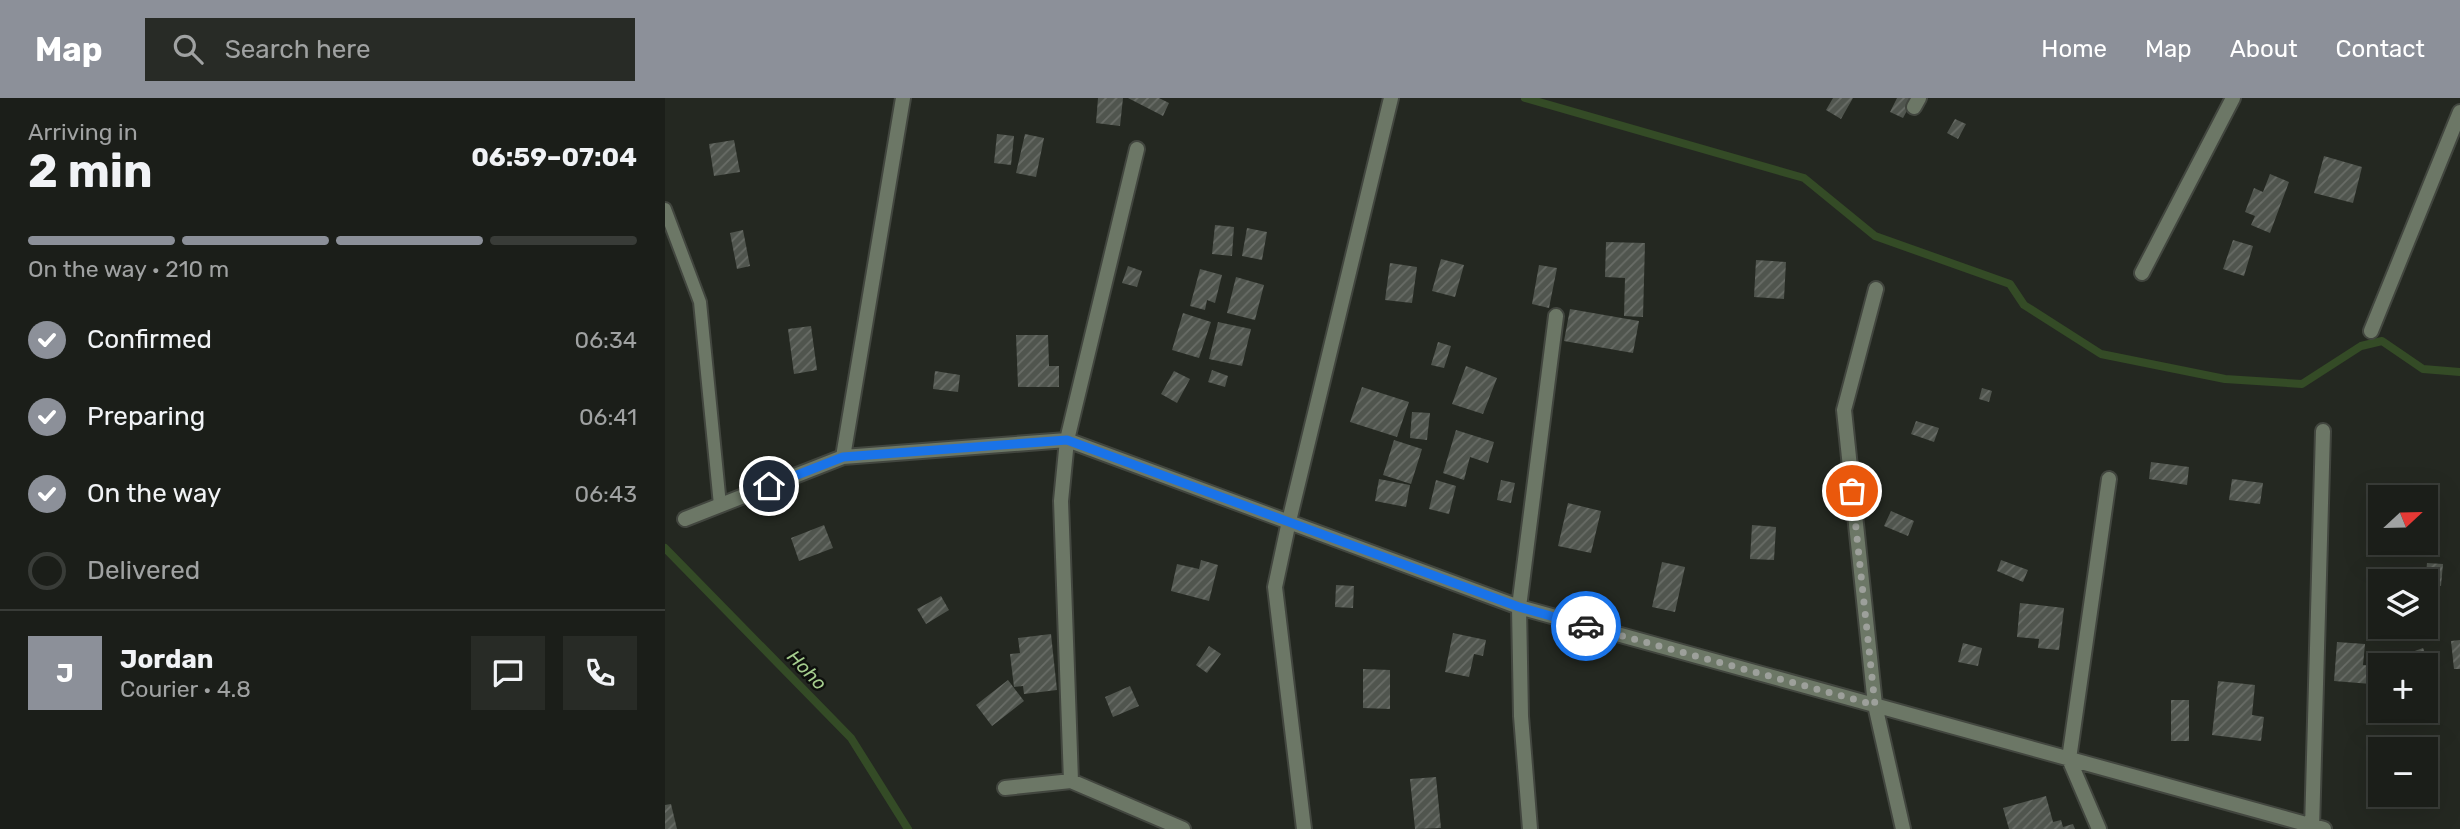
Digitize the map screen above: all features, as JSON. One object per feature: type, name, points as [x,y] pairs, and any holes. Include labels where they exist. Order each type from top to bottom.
[{"type":"street","points":[[843,457],[902,98]]},
{"type":"street","points":[[1304,829],[1275,587],[1391,98]]},
{"type":"street","points":[[2142,272],[2233,98]]},
{"type":"street","points":[[2371,331],[2460,112]]},
{"type":"street","points":[[1071,782],[1062,500],[1067,440],[1137,149]]},
{"type":"street","points":[[1876,289],[1844,410],[1875,705],[1903,829]]},
{"type":"street","points":[[1530,829],[1521,716],[1519,607],[1556,316]]},
{"type":"street","points":[[685,519],[843,457],[1067,440],[1519,607],[2316,828],[2323,431]]},
{"type":"street","points":[[2099,829],[2069,759],[2109,479]]},
{"type":"street","points":[[1005,788],[1071,782],[1183,829]]},
{"type":"lane","points":[[665,209],[700,302],[720,505]]},
{"type":"building","points":[[1098,98],[1123,98],[1120,126],[1096,123]]},
{"type":"building","points":[[1128,98],[1159,98],[1169,103],[1163,116]]},
{"type":"building","points":[[1833,98],[1853,98],[1841,119],[1826,110]]},
{"type":"building","points":[[1897,98],[1914,98],[1903,118],[1890,112]]},
{"type":"building","points":[[1955,119],[1966,124],[1958,139],[1947,133]]},
{"type":"building","points":[[997,134],[1014,136],[1011,165],[994,163]]},
{"type":"building","points":[[1025,134],[1044,138],[1036,177],[1016,173]]},
{"type":"building","points":[[734,140],[740,172],[714,176],[709,144]]},
{"type":"building","points":[[2324,156],[2362,167],[2353,203],[2314,193]]},
{"type":"building","points":[[2270,174],[2289,182],[2270,233],[2251,225],[2255,216],[2245,212],[2254,188],[2263,192]]},
{"type":"building","points":[[1215,225],[1234,227],[1232,256],[1212,254]]},
{"type":"building","points":[[1247,228],[1267,232],[1262,260],[1242,256]]},
{"type":"building","points":[[743,230],[750,266],[737,269],[730,233]]},
{"type":"building","points":[[2233,240],[2253,246],[2244,276],[2223,269]]},
{"type":"building","points":[[1606,242],[1645,243],[1643,317],[1624,316],[1625,278],[1605,277]]},
{"type":"building","points":[[1441,259],[1464,265],[1455,297],[1432,291]]},
{"type":"building","points":[[1756,260],[1786,262],[1784,299],[1754,297]]},
{"type":"building","points":[[1390,263],[1417,267],[1412,303],[1385,300]]},
{"type":"building","points":[[1539,265],[1557,268],[1549,308],[1532,304]]},
{"type":"building","points":[[1128,266],[1142,271],[1137,287],[1122,283]]},
{"type":"building","points":[[1200,269],[1222,275],[1215,303],[1207,300],[1205,310],[1190,306]]},
{"type":"building","points":[[1236,277],[1264,285],[1255,320],[1227,313]]},
{"type":"building","points":[[1570,309],[1639,321],[1633,353],[1564,341]]},
{"type":"building","points":[[1183,313],[1211,322],[1199,358],[1172,350]]},
{"type":"building","points":[[1218,322],[1251,329],[1242,366],[1209,359]]},
{"type":"building","points":[[811,326],[817,370],[794,374],[788,329]]},
{"type":"building","points":[[1016,335],[1048,335],[1049,366],[1059,366],[1059,387],[1018,387]]},
{"type":"building","points":[[1438,342],[1451,346],[1444,368],[1431,365]]},
{"type":"building","points":[[1466,366],[1497,378],[1483,414],[1452,404]]},
{"type":"building","points":[[1212,370],[1228,376],[1225,387],[1208,382]]},
{"type":"building","points":[[935,371],[960,375],[958,392],[933,389]]},
{"type":"building","points":[[1174,371],[1190,379],[1177,403],[1161,394]]},
{"type":"building","points":[[1362,387],[1409,402],[1397,437],[1350,422]]},
{"type":"building","points":[[1982,388],[1992,391],[1989,402],[1979,399]]},
{"type":"building","points":[[1412,412],[1430,413],[1427,440],[1410,438]]},
{"type":"building","points":[[1916,421],[1939,428],[1934,442],[1911,434]]},
{"type":"building","points":[[1456,430],[1494,442],[1488,463],[1470,457],[1464,480],[1443,473]]},
{"type":"building","points":[[1394,440],[1422,449],[1411,484],[1383,475]]},
{"type":"building","points":[[2151,462],[2189,467],[2187,485],[2149,479]]},
{"type":"building","points":[[1379,479],[1410,485],[1406,507],[1375,501]]},
{"type":"building","points":[[2232,479],[2263,483],[2260,504],[2229,500]]},
{"type":"building","points":[[1436,480],[1456,486],[1449,514],[1429,509]]},
{"type":"building","points":[[1501,480],[1515,483],[1511,503],[1497,500]]},
{"type":"building","points":[[1568,503],[1601,511],[1591,553],[1558,546]]},
{"type":"building","points":[[1891,511],[1914,521],[1908,536],[1884,526]]},
{"type":"building","points":[[824,525],[833,548],[799,561],[791,538]]},
{"type":"building","points":[[1752,525],[1776,527],[1774,560],[1750,559]]},
{"type":"building","points":[[1201,560],[1218,565],[1209,601],[1171,591],[1177,564],[1199,569]]},
{"type":"building","points":[[2001,560],[2028,570],[2023,582],[1997,571]]},
{"type":"building","points":[[1662,562],[1685,567],[1675,612],[1652,607]]},
{"type":"building","points":[[2427,563],[2443,564],[2441,586],[2438,586],[2438,569],[2426,569]]},
{"type":"building","points":[[1336,585],[1354,586],[1353,608],[1335,607]]},
{"type":"building","points":[[941,596],[949,610],[926,624],[917,609]]},
{"type":"building","points":[[2020,603],[2064,608],[2059,650],[2038,648],[2039,639],[2017,637]]},
{"type":"building","points":[[1453,633],[1486,640],[1483,656],[1474,654],[1469,677],[1445,672]]},
{"type":"building","points":[[1051,634],[1057,690],[1024,694],[1023,686],[1014,687],[1010,654],[1020,653],[1018,638]]},
{"type":"building","points":[[2460,640],[2460,669],[2454,669],[2451,641]]},
{"type":"building","points":[[2337,642],[2365,644],[2363,665],[2368,666],[2368,684],[2334,681]]},
{"type":"building","points":[[1963,643],[1982,648],[1978,666],[1958,662]]},
{"type":"building","points":[[1209,646],[1221,654],[1207,673],[1196,665]]},
{"type":"building","points":[[2423,648],[2425,653],[2412,653]]},
{"type":"building","points":[[1363,669],[1390,670],[1390,709],[1363,708]]},
{"type":"building","points":[[1008,680],[1024,701],[992,726],[976,705]]},
{"type":"building","points":[[2218,681],[2255,685],[2252,715],[2264,717],[2261,741],[2212,735]]},
{"type":"building","points":[[1130,686],[1139,706],[1113,717],[1105,697]]},
{"type":"building","points":[[2171,700],[2189,700],[2189,741],[2171,741]]},
{"type":"building","points":[[1436,777],[1441,828],[1415,829],[1410,779]]},
{"type":"building","points":[[2046,796],[2053,822],[2061,820],[2063,827],[2073,824],[2075,829],[2009,829],[2003,808]]},
{"type":"building","points":[[671,804],[677,829],[665,829],[665,805]]},
{"type":"waterway","points":[[1525,98],[1804,178],[1875,236],[2010,284],[2024,305],[2101,354],[2225,379],[2302,384],[2361,346],[2382,341],[2423,369],[2460,372]]},
{"type":"waterway","name":"Hoho","points":[[665,548],[851,738],[908,829]]},
{"type":"way so far","points":[[1586,626],[1875,705],[1852,491]]},
{"type":"route","points":[[769,486],[843,457],[1067,440],[1519,607],[1586,626]]}]
